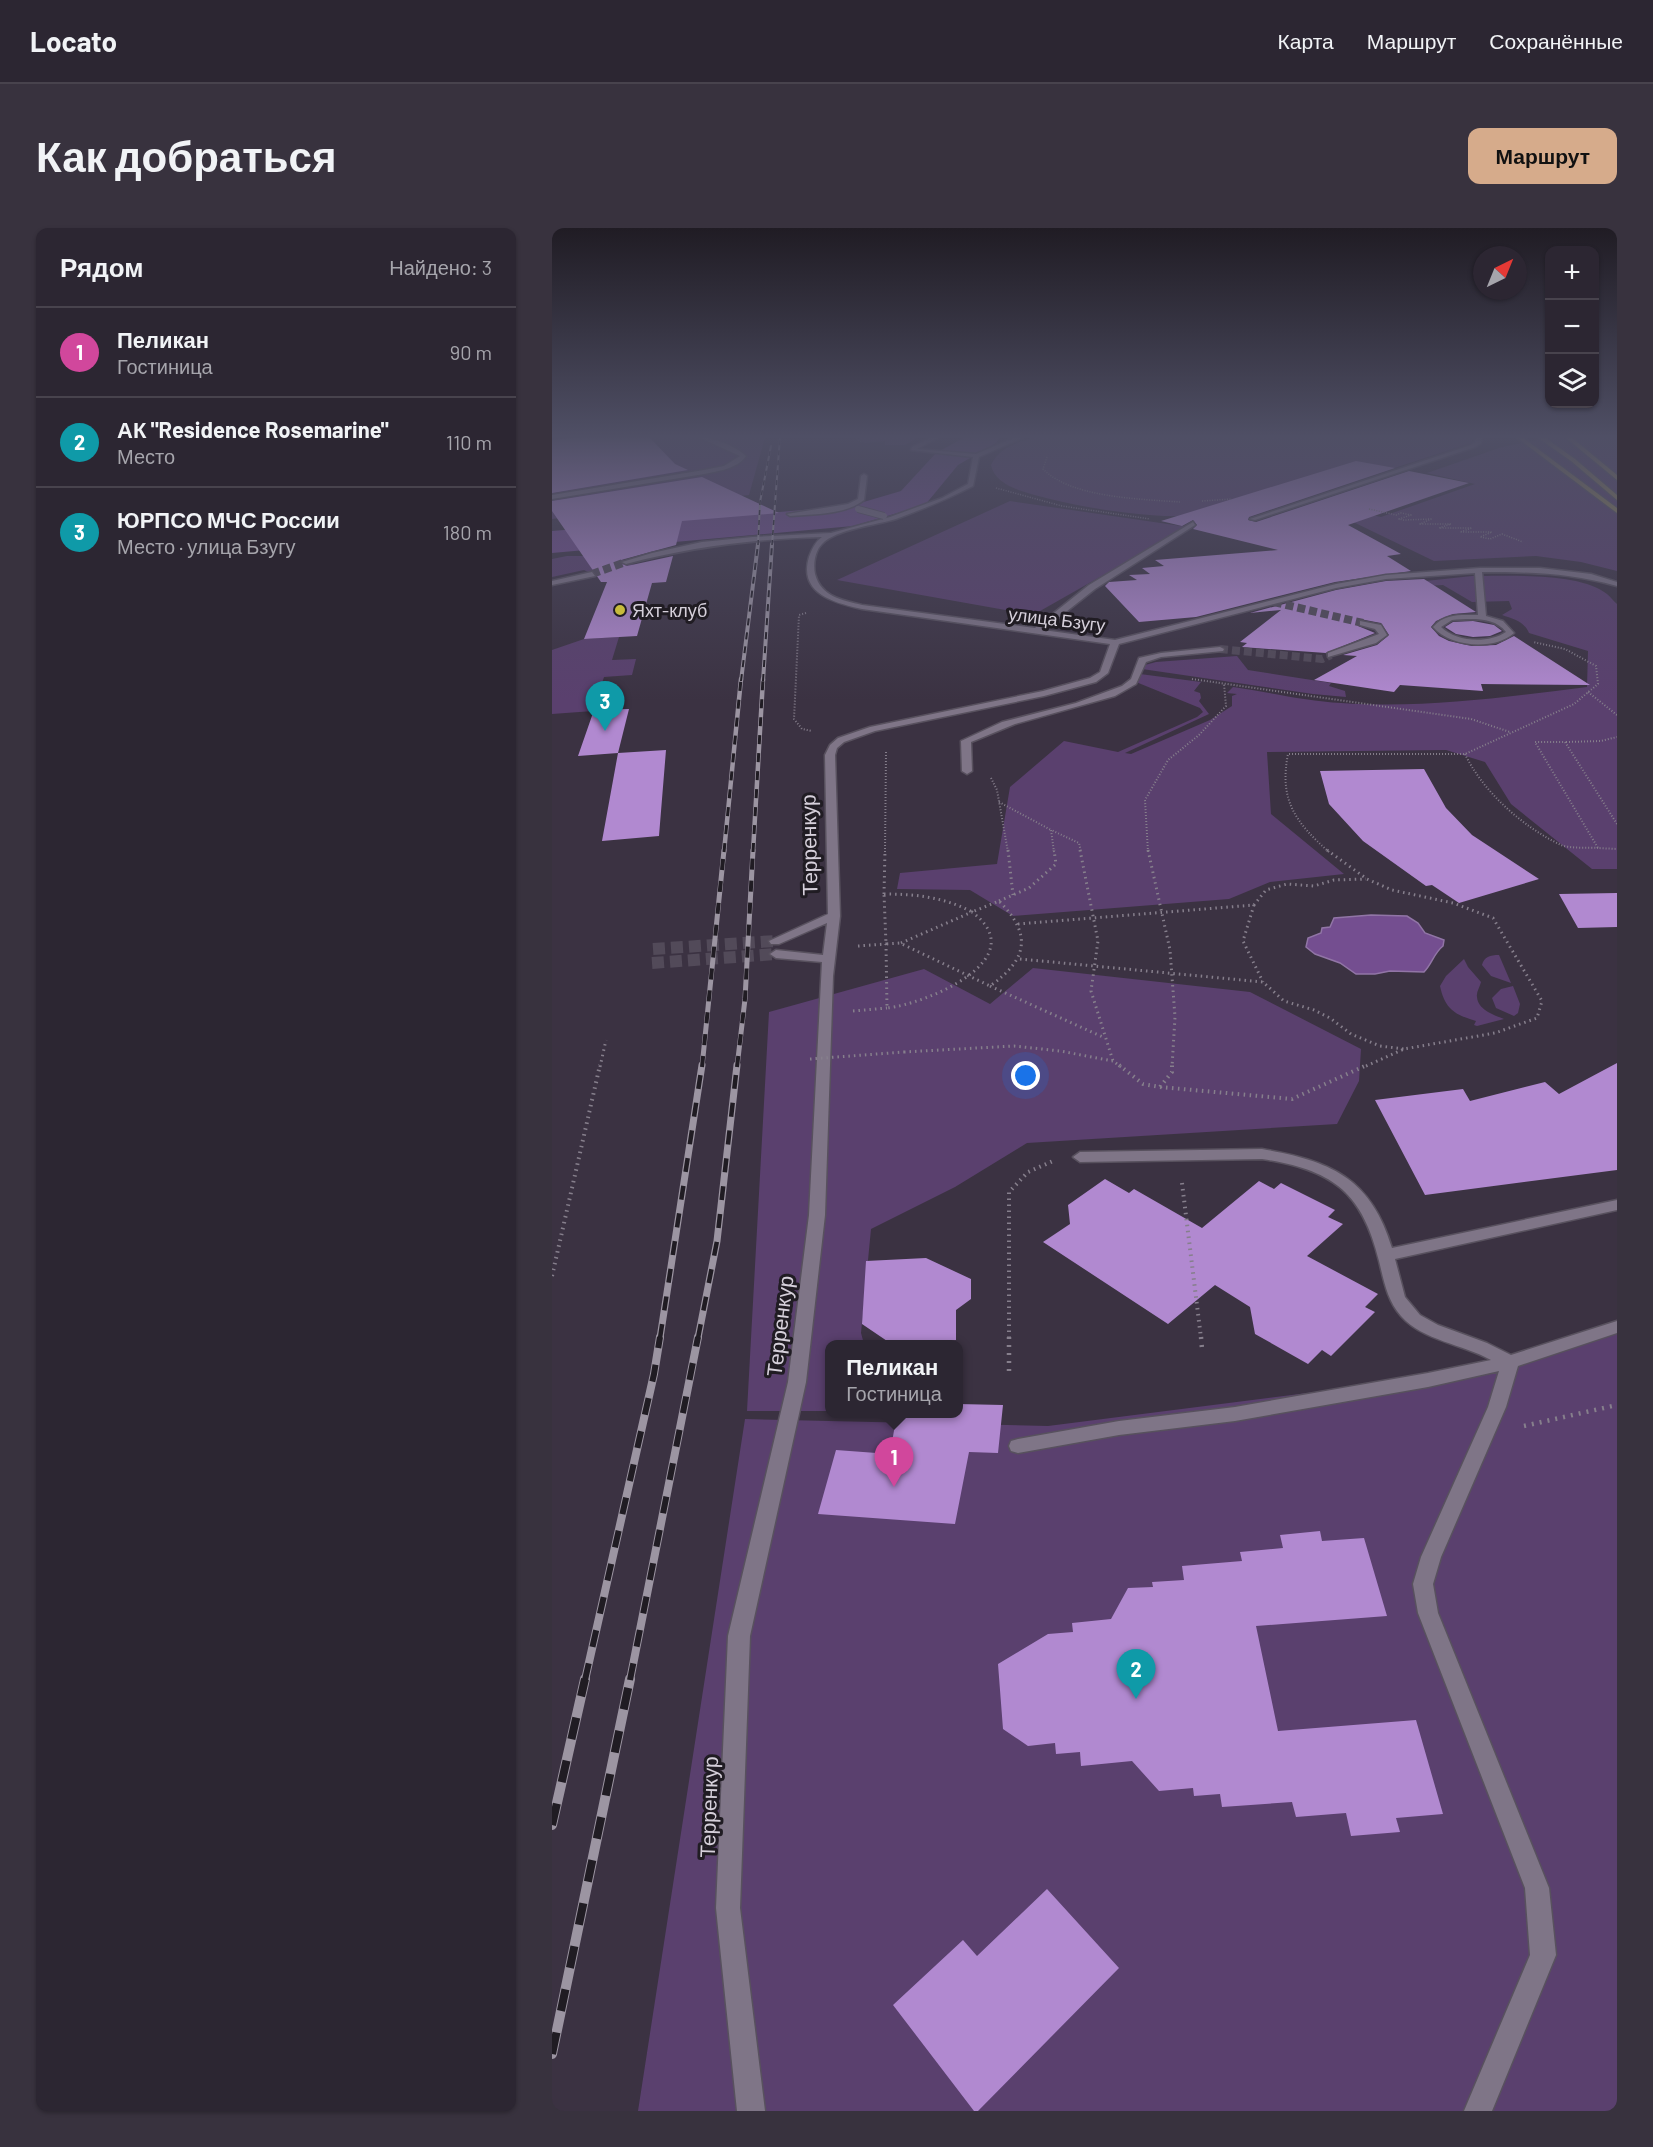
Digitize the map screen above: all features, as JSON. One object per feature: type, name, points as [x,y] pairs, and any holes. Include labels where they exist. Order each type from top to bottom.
[{"type":"street","points":[[626,562],[685,546],[713,542],[831,535],[867,525]]},
{"type":"street","points":[[1035,632],[1092,586],[1192,525]]},
{"type":"street","points":[[831,535],[814,549],[810,566],[813,579],[821,592],[835,601]]},
{"type":"street","points":[[1480,570],[1478,573],[1482,619]]},
{"type":"street","name":"улица Бзугу","points":[[835,601],[894,613],[1115,642],[1336,586],[1386,577],[1480,570],[1564,572],[1591,576],[1617,584]]},
{"type":"street","points":[[552,583],[592,574]]},
{"type":"street","points":[[1452,618],[1482,619],[1505,625],[1510,633],[1506,637],[1488,641],[1464,640],[1444,634],[1437,627],[1444,620],[1452,618]]},
{"type":"street","points":[[1331,655],[1383,635],[1378,627],[1363,624]]},
{"type":"street","points":[[967,771],[966,741],[1016,721],[1074,707],[1134,682],[1144,649],[1130,638]]},
{"type":"street","points":[[841,740],[873,729],[1044,693],[1093,680],[1104,673],[1115,642]]},
{"type":"street","points":[[1142,660],[1161,655],[1220,649]]},
{"type":"street","name":"Терренкур","points":[[751,2111],[728,1908],[739,1636],[797,1382],[817,1215],[829,959],[834,916],[830,755],[833,747],[841,740]]},
{"type":"street","points":[[775,941],[834,916]]},
{"type":"street","points":[[776,954],[829,959]]},
{"type":"street","points":[[1080,1157],[1262,1154],[1291,1158],[1318,1166],[1346,1183],[1371,1213],[1386,1255],[1394,1293],[1409,1314],[1432,1330],[1480,1347],[1510,1362]]},
{"type":"street","points":[[1386,1255],[1617,1204]]},
{"type":"street","points":[[1018,1446],[1119,1428],[1246,1412],[1428,1380],[1510,1362],[1617,1327]]},
{"type":"street","points":[[1478,2111],[1543,1955],[1537,1888],[1428,1613],[1423,1584],[1431,1557],[1505,1384],[1510,1362]]},
{"type":"path","points":[[1448,525],[1439,528],[1450,530],[1461,526],[1472,528],[1460,532],[1470,535],[1482,530],[1492,532],[1480,537],[1490,539],[1502,534],[1523,542]]},
{"type":"path","points":[[835,601],[799,615],[794,719],[802,729],[841,740]]},
{"type":"path","points":[[810,1059],[1014,1046],[1060,1051],[1113,1061],[1143,1084],[1292,1099],[1404,1049],[1495,1033],[1537,1018],[1542,1001],[1493,918],[1453,903],[1392,890],[1367,879],[1336,858],[1312,837],[1296,818],[1287,798],[1284,774],[1287,754],[1466,754],[1574,704],[1598,684],[1596,666],[1566,649],[1506,637]]},
{"type":"path","points":[[1192,679],[1471,719],[1511,733]]},
{"type":"path","points":[[1160,1087],[1172,1072],[1175,1017],[1172,972],[1166,933],[1148,851],[1145,800],[1168,760],[1199,735],[1226,706],[1224,684]]},
{"type":"path","points":[[1588,692],[1617,715]]},
{"type":"path","points":[[1598,848],[1535,742],[1601,741],[1617,738]]},
{"type":"path","points":[[1565,742],[1617,824]]},
{"type":"path","points":[[886,745],[884,894],[887,1008]]},
{"type":"path","points":[[1466,754],[1472,769],[1489,791],[1516,816],[1563,846],[1617,849]]},
{"type":"path","points":[[967,771],[991,777],[999,802],[1012,872],[1013,895]]},
{"type":"path","points":[[999,802],[1079,843],[1098,941],[1091,991],[1113,1061]]},
{"type":"path","points":[[867,946],[900,943],[1029,888],[1056,864],[1052,830]]},
{"type":"path","points":[[1367,879],[1334,880],[1314,886],[1287,884],[1266,890],[1254,905],[1243,941],[1263,982],[1284,1001],[1314,1010],[1352,1034],[1380,1046],[1404,1049]]},
{"type":"path","points":[[866,1010],[913,1004],[949,988],[969,976],[989,954],[992,941],[989,926],[954,901],[884,894]]},
{"type":"path","points":[[990,986],[1006,975],[1019,959],[1021,942],[1018,924],[1008,908],[999,901]]},
{"type":"path","points":[[1018,924],[1254,905]]},
{"type":"path","points":[[900,943],[1105,1038]]},
{"type":"path","points":[[1019,959],[1263,982]]},
{"type":"path","points":[[552,1276],[606,1040]]},
{"type":"path","points":[[1179,1155],[1202,1349]]},
{"type":"path","points":[[1009,1372],[1009,1192],[1017,1179],[1035,1167],[1056,1160],[1080,1157]]},
{"type":"path","points":[[1483,1435],[1617,1405]]},
{"type":"shaded area","points":[[958,525],[1173,525],[1188,527],[1033,615],[837,580]]},
{"type":"shaded area","points":[[1359,525],[1617,525],[1617,571],[1581,562],[1536,556],[1434,561]]},
{"type":"shaded area","points":[[567,556],[615,556],[642,569],[600,578],[584,570],[552,577],[552,559]]},
{"type":"shaded area","points":[[1472,576],[1542,577],[1580,582],[1607,594],[1617,604],[1617,869],[1592,869],[1511,804],[1485,762],[1446,750],[1267,752],[1271,814],[1344,874],[1270,882],[1229,899],[1013,916],[970,890],[897,889],[900,873],[997,864],[1010,787],[1064,741],[1118,752],[1197,717],[1203,712],[1200,708],[1136,682],[1140,674],[1201,682],[1194,691],[1200,693],[1199,701],[1209,714],[1125,753],[1131,754],[1210,720],[1232,706],[1232,696],[1237,694],[1227,693],[1233,687],[1341,703],[1403,704],[1464,701],[1587,687],[1588,651],[1529,633],[1521,623],[1502,615],[1512,609],[1509,601],[1472,602],[1443,585],[1375,589],[1370,587]]},
{"type":"shaded area","points":[[619,637],[612,660],[636,659],[632,675],[604,677],[593,711],[552,714],[552,650],[584,639]]},
{"type":"shaded area","points":[[1237,656],[1248,670],[1331,683],[1329,686],[1345,691],[1346,697],[1142,669],[1145,665],[1156,662]]},
{"type":"shaded area","points":[[1371,915],[1407,916],[1418,923],[1425,933],[1444,940],[1443,946],[1424,972],[1390,971],[1375,974],[1356,974],[1340,963],[1315,954],[1306,947],[1308,938],[1321,933],[1322,928],[1330,927],[1334,918]]},
{"type":"shaded area","points":[[1499,955],[1511,983],[1491,976],[1482,965],[1488,957]]},
{"type":"shaded area","points":[[1464,959],[1481,982],[1477,995],[1480,1005],[1504,1019],[1477,1026],[1474,1025],[1476,1021],[1457,1014],[1448,1006],[1440,986],[1446,976]]},
{"type":"shaded area","points":[[1033,968],[1250,992],[1361,1049],[1359,1081],[1337,1124],[1027,1143],[955,1187],[871,1229],[861,1333],[863,1340],[825,1340],[825,1411],[747,1411],[769,1012],[924,969],[990,1004]]},
{"type":"shaded area","points":[[1513,986],[1520,1004],[1518,1013],[1514,1016],[1496,1008],[1492,998],[1501,989]]},
{"type":"shaded area","points":[[1617,1330],[1617,2111],[638,2111],[745,1419],[1048,1426],[1472,1372]]},
{"type":"building","points":[[562,525],[681,525],[676,545],[621,560],[620,563],[627,566],[673,556],[666,582],[652,583],[637,636],[584,639],[607,582],[601,582]]},
{"type":"building","points":[[1197,525],[1348,525],[1401,554],[1387,556],[1411,571],[1335,582],[1196,617],[1139,622],[1105,586],[1109,582],[1137,580],[1129,575],[1150,574],[1142,568],[1164,566],[1155,560],[1278,550],[1193,529]]},
{"type":"building","points":[[1424,579],[1476,612],[1453,614],[1436,621],[1431,627],[1439,636],[1449,641],[1472,646],[1496,645],[1514,636],[1590,685],[1481,684],[1483,691],[1400,685],[1394,692],[1314,680],[1357,656],[1343,655],[1377,645],[1389,635],[1381,623],[1360,619],[1358,626],[1375,633],[1326,653],[1242,647],[1247,643],[1240,642],[1281,610],[1250,613],[1336,590],[1386,581]]},
{"type":"building","points":[[1473,621],[1494,625],[1502,631],[1490,636],[1473,637],[1456,634],[1445,627],[1453,622]]},
{"type":"building","points":[[629,709],[618,753],[578,756],[594,710]]},
{"type":"building","points":[[666,750],[659,836],[602,841],[618,753]]},
{"type":"building","points":[[1424,769],[1446,808],[1472,835],[1539,879],[1459,903],[1432,885],[1426,886],[1363,841],[1329,804],[1320,771]]},
{"type":"building","points":[[1617,893],[1617,927],[1578,928],[1559,894]]},
{"type":"building","points":[[1617,1063],[1617,1170],[1425,1195],[1375,1100],[1463,1089],[1470,1101],[1545,1082],[1559,1094]]},
{"type":"building","points":[[1105,1179],[1129,1193],[1134,1189],[1202,1228],[1259,1181],[1274,1189],[1281,1183],[1335,1210],[1328,1217],[1343,1224],[1307,1256],[1378,1294],[1365,1307],[1375,1312],[1331,1356],[1322,1350],[1308,1364],[1255,1334],[1250,1307],[1215,1285],[1168,1324],[1043,1242],[1070,1224],[1068,1205]]},
{"type":"building","points":[[926,1258],[971,1279],[971,1299],[956,1310],[956,1340],[886,1340],[862,1324],[866,1261]]},
{"type":"building","points":[[963,1404],[1003,1405],[998,1453],[969,1452],[955,1524],[818,1514],[836,1450],[890,1454],[896,1418],[963,1418]]},
{"type":"building","points":[[1320,1531],[1322,1541],[1364,1538],[1387,1616],[1256,1626],[1278,1731],[1416,1720],[1443,1814],[1396,1818],[1400,1832],[1351,1836],[1346,1813],[1296,1817],[1292,1802],[1222,1807],[1220,1794],[1194,1796],[1193,1788],[1159,1791],[1132,1761],[1081,1766],[1080,1752],[1056,1754],[1055,1743],[1028,1746],[1003,1729],[998,1664],[1048,1634],[1073,1632],[1072,1623],[1111,1619],[1128,1588],[1153,1587],[1152,1582],[1184,1580],[1182,1566],[1242,1561],[1240,1552],[1283,1548],[1280,1535]]},
{"type":"building","points":[[1047,1889],[1119,1968],[978,2111],[974,2111],[893,2005],[963,1940],[977,1956]]},
{"type":"waterway","points":[[552,542],[750,525]]},
{"type":"tunnel","points":[[592,574],[626,562]]},
{"type":"tunnel","points":[[1274,602],[1363,623]]},
{"type":"tunnel","points":[[1220,649],[1322,659],[1331,655]]},
{"type":"tunnel","points":[[653,949],[775,941]]},
{"type":"tunnel","points":[[652,963],[776,954]]},
{"type":"railway","points":[[758,545],[759,525]]},
{"type":"railway","points":[[772,545],[773,525]]},
{"type":"railway","points":[[741,681],[758,544]]},
{"type":"railway","points":[[763,681],[772,544]]},
{"type":"railway","points":[[724,852],[741,679]]},
{"type":"railway","points":[[753,852],[763,679]]},
{"type":"railway","points":[[702,1067],[724,850]]},
{"type":"railway","points":[[737,1067],[745,999],[753,850]]},
{"type":"railway","points":[[660,1338],[702,1065]]},
{"type":"railway","points":[[698,1338],[717,1241],[737,1065]]},
{"type":"railway","points":[[585,1680],[654,1374],[660,1337]]},
{"type":"railway","points":[[630,1680],[698,1337]]},
{"type":"railway","points":[[552,1825],[585,1679]]},
{"type":"railway","points":[[552,2054],[630,1679]]},
{"type":"place","name":"Яхт-клуб","points":[[620,610]]},
{"type":"place","name":"ЮРПСО МЧС России","points":[[605,731]]},
{"type":"place","name":"Пеликан","points":[[894,1487]]},
{"type":"place","name":"АК \"Residence Rosemarine\"","points":[[1136,1699]]}]
